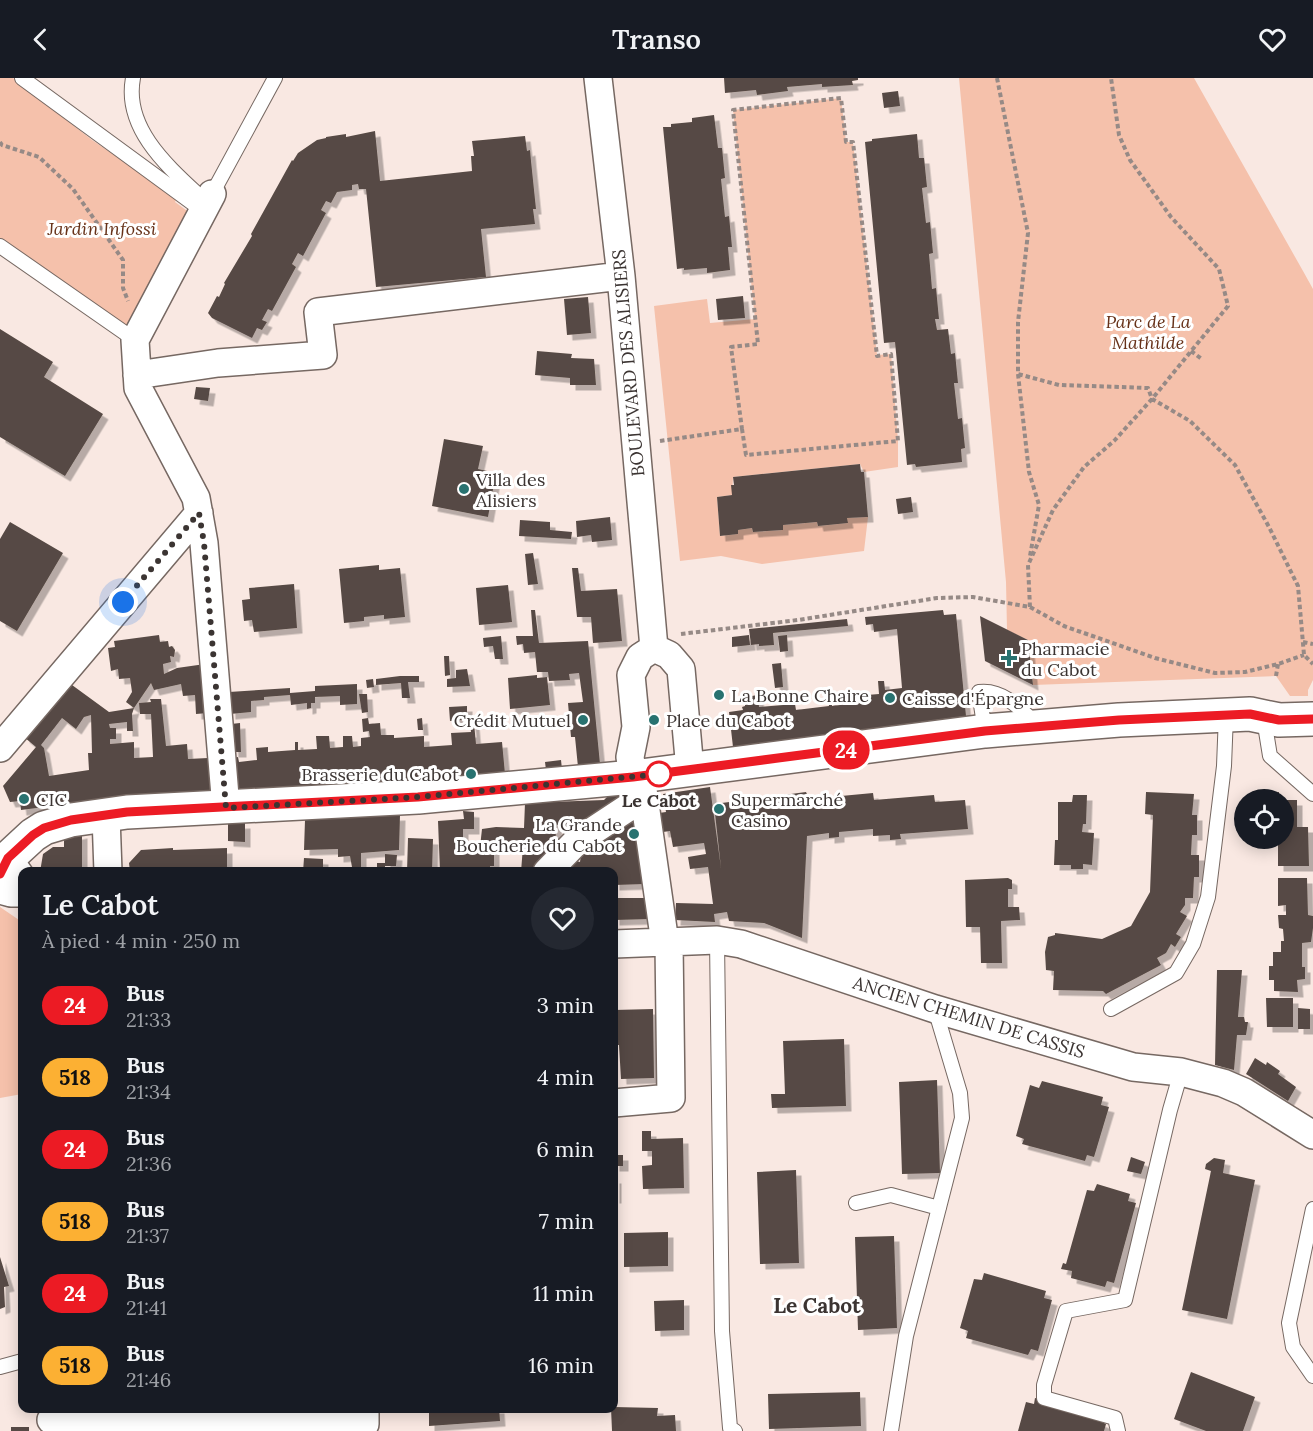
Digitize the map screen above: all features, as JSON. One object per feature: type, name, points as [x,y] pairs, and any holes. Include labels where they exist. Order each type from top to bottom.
[{"type":"street","name":"BOULEVARD DES ALISIERS","points":[[598,78],[621,276],[636,445],[656,578],[654,648]]},
{"type":"street","points":[[207,202],[139,332],[137,375],[138,388],[196,498],[204,543],[226,808]]},
{"type":"street","points":[[137,375],[218,363],[323,355],[318,312],[621,276]]},
{"type":"street","points":[[0,748],[199,513]]},
{"type":"street","points":[[618,1103],[671,1098],[667,943],[640,785],[630,757],[636,727],[631,675],[640,657],[654,648],[669,655],[681,669],[690,770]]},
{"type":"street","points":[[6,857],[44,828],[71,820],[143,811],[640,785],[690,770],[985,731],[1119,720],[1250,714],[1279,720],[1313,719]]},
{"type":"street","points":[[552,867],[576,843],[629,807],[640,785]]},
{"type":"street","points":[[106,816],[108,867]]},
{"type":"street","points":[[0,890],[18,893]]},
{"type":"street","name":"ANCIEN CHEMIN DE CASSIS","points":[[618,944],[717,940],[741,944],[935,1009],[1133,1067],[1181,1072],[1223,1083],[1244,1092],[1313,1135]]},
{"type":"street","points":[[51,1420],[119,1415],[365,1424],[365,1413]]},
{"type":"lane","points":[[22,78],[207,202]]},
{"type":"lane","points":[[133,78],[131,104],[150,147],[207,202]]},
{"type":"lane","points":[[207,202],[274,78]]},
{"type":"lane","points":[[0,246],[139,332]]},
{"type":"lane","points":[[1111,1009],[1176,973],[1193,944],[1209,897],[1224,766],[1226,715]]},
{"type":"lane","points":[[1263,716],[1270,756],[1313,794]]},
{"type":"lane","points":[[717,940],[722,1331],[729,1428],[735,1431]]},
{"type":"lane","points":[[891,1431],[906,1336],[962,1118],[960,1093],[935,1009]]},
{"type":"lane","points":[[1118,1431],[1115,1418],[1044,1398],[1044,1385],[1066,1311],[1125,1299],[1181,1072]]},
{"type":"lane","points":[[856,1203],[891,1195],[939,1208]]},
{"type":"lane","points":[[1313,1209],[1289,1323],[1293,1347],[1313,1376]]},
{"type":"lane","points":[[0,1367],[18,1362]]},
{"type":"path","points":[[997,78],[1028,233],[1018,322],[1018,374],[1029,472],[1040,505],[1028,565],[1030,607]]},
{"type":"path","points":[[1028,565],[1053,510],[1084,467],[1114,441],[1152,399],[1227,306],[1219,269],[1171,217],[1130,160],[1119,135],[1111,78]]},
{"type":"path","points":[[841,98],[846,142],[853,142],[877,356],[891,354],[898,441],[746,455],[742,429],[731,347],[758,344],[733,110],[841,98]]},
{"type":"path","points":[[1,144],[39,157],[73,189],[123,260],[123,288],[139,332]]},
{"type":"path","points":[[1191,351],[1203,360]]},
{"type":"path","points":[[1018,374],[1059,385],[1148,388],[1152,399],[1190,421],[1235,465],[1298,586],[1304,655],[1313,664]]},
{"type":"path","points":[[636,445],[742,429]]},
{"type":"path","points":[[654,648],[684,632],[798,620],[937,598],[973,597],[1030,607],[1064,626],[1155,658],[1215,673],[1245,672],[1304,655]]},
{"type":"path","points":[[1303,642],[1313,644]]},
{"type":"path","points":[[1276,676],[1278,664]]},
{"type":"green space","name":"Jardin Infossi","points":[[0,78],[13,78],[92,140],[177,197],[175,202],[186,210],[189,216],[131,330],[0,238]]},
{"type":"green space","name":"Parc de La Mathilde","points":[[959,78],[1194,78],[1303,271],[1313,289],[1313,680],[1308,696],[1290,696],[1276,676],[1033,685],[1028,640],[1007,630],[1006,582]]},
{"type":"green space","points":[[841,98],[846,142],[853,142],[877,355],[891,354],[898,467],[864,472],[860,464],[733,477],[732,495],[717,497],[720,536],[737,534],[738,530],[752,528],[753,532],[783,530],[783,525],[817,522],[818,526],[847,523],[847,518],[868,517],[864,551],[762,564],[721,556],[680,561],[654,306],[707,299],[710,323],[755,319],[733,110]]},
{"type":"green space","points":[[0,907],[18,919],[18,1095],[0,1098]]},
{"type":"building","points":[[724,78],[858,78],[858,80],[852,81],[853,85],[822,87],[822,84],[787,87],[788,91],[757,95],[756,90],[725,93]]},
{"type":"building","points":[[898,91],[900,106],[884,108],[882,93]]},
{"type":"building","points":[[714,115],[718,148],[722,148],[725,178],[721,179],[725,217],[729,216],[732,247],[728,247],[730,270],[707,273],[707,268],[677,269],[663,127],[692,122],[692,118]]},
{"type":"building","points":[[375,131],[380,181],[472,171],[471,156],[474,156],[472,141],[525,136],[527,151],[530,150],[536,209],[533,209],[535,224],[481,229],[486,277],[376,287],[366,189],[359,189],[358,184],[352,185],[352,190],[337,192],[331,203],[326,201],[321,210],[326,213],[303,256],[298,253],[292,264],[296,267],[272,311],[268,309],[262,320],[267,322],[262,330],[257,328],[252,338],[212,318],[208,313],[298,153],[317,140],[326,137],[346,134],[346,137]]},
{"type":"building","points":[[917,134],[919,158],[924,158],[927,187],[922,188],[926,223],[930,222],[933,253],[929,254],[932,289],[936,288],[939,319],[935,319],[937,330],[948,329],[951,354],[955,353],[958,383],[954,383],[958,419],[962,418],[965,448],[961,449],[962,462],[916,467],[915,464],[907,465],[895,342],[884,343],[865,142],[872,141],[872,139]]},
{"type":"building","points":[[743,296],[745,318],[718,320],[716,299]]},
{"type":"building","points":[[588,297],[591,333],[567,335],[564,299]]},
{"type":"building","points":[[0,329],[53,362],[44,377],[103,414],[65,476],[0,437]]},
{"type":"building","points":[[537,351],[572,354],[571,358],[594,359],[596,385],[570,385],[570,378],[535,375]]},
{"type":"building","points":[[196,387],[210,388],[208,401],[194,399]]},
{"type":"building","name":"Villa des Alisiers","points":[[444,439],[483,446],[478,469],[496,473],[488,517],[432,506]]},
{"type":"building","points":[[860,464],[861,472],[864,472],[868,517],[847,518],[848,523],[818,526],[817,522],[783,525],[783,530],[753,532],[752,528],[738,530],[738,534],[720,536],[717,497],[732,495],[733,477]]},
{"type":"building","points":[[911,497],[913,512],[898,514],[896,499]]},
{"type":"building","points":[[610,517],[612,540],[592,542],[591,535],[577,537],[576,521]]},
{"type":"building","points":[[520,520],[550,522],[550,530],[572,532],[571,539],[519,536]]},
{"type":"building","points":[[10,522],[63,553],[17,631],[0,621],[0,539]]},
{"type":"building","points":[[533,553],[538,584],[528,585],[525,554]]},
{"type":"building","points":[[379,565],[379,570],[400,568],[405,617],[384,619],[384,615],[364,617],[364,621],[344,623],[339,569]]},
{"type":"building","points":[[572,568],[578,568],[581,591],[617,589],[622,641],[593,643],[591,617],[577,617]]},
{"type":"building","points":[[294,584],[297,628],[254,632],[252,620],[244,621],[242,600],[250,599],[249,588]]},
{"type":"building","points":[[508,585],[512,622],[479,625],[476,588]]},
{"type":"building","points":[[531,610],[535,610],[539,643],[588,641],[600,764],[578,767],[575,737],[571,737],[568,703],[583,702],[579,673],[569,674],[570,680],[549,681],[548,672],[537,672],[535,652],[524,653],[523,644],[517,645],[516,636],[533,636]]},
{"type":"building","points":[[943,610],[944,615],[956,614],[966,716],[733,747],[729,712],[743,710],[745,697],[758,695],[759,707],[795,704],[796,710],[829,706],[828,697],[831,696],[832,706],[856,703],[855,696],[879,694],[878,681],[884,681],[885,690],[902,688],[897,629],[874,632],[873,624],[866,625],[865,617]]},
{"type":"building","points":[[980,616],[1028,640],[1033,685],[985,661]]},
{"type":"building","points":[[847,619],[848,626],[773,633],[774,645],[751,645],[749,629]]},
{"type":"building","points":[[159,635],[160,642],[168,641],[169,647],[172,646],[175,650],[174,657],[170,656],[171,662],[163,664],[164,674],[177,668],[205,664],[208,713],[196,714],[195,695],[183,696],[181,684],[154,690],[151,683],[134,708],[126,702],[132,692],[130,678],[119,679],[118,669],[111,671],[108,648],[115,647],[114,641]]},
{"type":"building","points":[[749,635],[750,645],[732,647],[732,637]]},
{"type":"building","points":[[787,635],[788,651],[780,652],[778,636]]},
{"type":"building","points":[[501,636],[503,659],[495,659],[493,646],[484,647],[483,638]]},
{"type":"building","points":[[444,656],[449,656],[450,675],[445,676]]},
{"type":"building","points":[[781,663],[783,687],[775,688],[772,664]]},
{"type":"building","points":[[467,669],[470,686],[447,687],[447,679],[456,678],[456,670]]},
{"type":"building","points":[[537,675],[537,678],[547,677],[550,705],[510,709],[508,678]]},
{"type":"building","points":[[419,676],[419,682],[408,682],[410,698],[402,698],[401,683],[376,685],[376,679]]},
{"type":"building","points":[[373,679],[374,687],[367,688],[366,680]]},
{"type":"building","points":[[357,684],[357,704],[340,705],[340,696],[315,697],[315,703],[311,703],[311,708],[307,709],[307,703],[291,705],[290,695],[264,697],[264,700],[251,701],[251,712],[230,714],[229,692],[290,688],[290,693],[315,691],[315,686]]},
{"type":"building","points":[[72,685],[109,712],[134,708],[133,731],[127,731],[127,722],[109,724],[110,728],[116,728],[116,739],[110,739],[110,744],[134,742],[134,758],[153,757],[151,714],[140,714],[139,703],[151,702],[150,699],[161,699],[166,746],[187,744],[188,759],[208,758],[207,747],[211,747],[214,790],[136,795],[21,810],[20,801],[10,802],[3,786],[36,747],[24,737],[64,690],[66,692]],"holes":[[[91,715],[92,753],[88,753],[89,770],[49,776],[44,748],[41,745],[62,718],[76,729],[84,717]]]},
{"type":"building","points":[[359,694],[367,694],[368,712],[362,713]]},
{"type":"building","points":[[467,706],[467,716],[461,716],[462,720],[450,721],[449,707]]},
{"type":"building","points":[[368,718],[369,724],[380,723],[381,735],[394,735],[394,738],[424,736],[424,747],[452,745],[451,733],[471,732],[470,723],[474,723],[476,744],[502,742],[505,774],[235,790],[233,758],[238,757],[239,762],[257,760],[256,748],[268,747],[268,752],[295,750],[295,742],[298,742],[298,750],[317,749],[316,736],[329,736],[330,748],[343,747],[343,736],[352,736],[353,747],[361,746],[361,738],[370,737],[369,731],[363,732],[362,719]]},
{"type":"building","points":[[422,718],[423,730],[418,730],[417,719]]},
{"type":"building","points":[[240,723],[241,752],[233,752],[231,724]]},
{"type":"building","points":[[561,760],[562,769],[546,770],[545,762]]},
{"type":"building","points":[[710,787],[721,868],[714,804],[806,792],[809,799],[873,793],[874,800],[934,795],[935,802],[965,800],[968,829],[900,834],[901,839],[890,840],[890,835],[873,836],[873,829],[839,832],[839,837],[829,838],[829,833],[807,836],[802,938],[764,923],[729,921],[727,912],[714,914],[715,922],[675,920],[676,903],[713,904],[708,867],[690,869],[688,857],[706,854],[704,843],[673,847],[670,831],[663,832],[659,813],[666,812],[663,794]]},
{"type":"building","points":[[1146,792],[1194,794],[1192,815],[1197,815],[1197,835],[1192,835],[1191,855],[1199,855],[1199,877],[1194,877],[1193,898],[1185,898],[1185,905],[1180,912],[1187,916],[1176,934],[1181,937],[1175,947],[1171,944],[1166,953],[1157,958],[1161,965],[1106,994],[1103,991],[1053,990],[1054,971],[1046,970],[1045,952],[1048,937],[1055,933],[1102,939],[1131,926],[1150,892],[1153,815],[1145,814]]},
{"type":"building","points":[[626,794],[560,839],[564,834],[563,824],[557,825],[555,841],[548,840],[547,847],[563,847],[543,867],[521,867],[523,846],[506,844],[494,847],[494,866],[440,867],[438,821],[464,819],[463,811],[474,812],[474,829],[463,829],[463,848],[480,847],[482,829],[524,828],[525,803],[604,800],[608,796]]},
{"type":"building","points":[[1073,795],[1087,795],[1086,824],[1083,824],[1082,832],[1094,833],[1092,865],[1083,864],[1083,869],[1071,869],[1071,865],[1054,865],[1055,840],[1058,840],[1058,802],[1072,802]]},
{"type":"building","points":[[1294,800],[1297,800],[1297,827],[1308,827],[1309,866],[1278,866],[1278,849],[1294,849]]},
{"type":"building","points":[[400,815],[399,850],[361,853],[361,867],[352,867],[350,856],[338,857],[338,849],[304,850],[305,820]]},
{"type":"building","points":[[628,816],[634,825],[641,851],[646,884],[618,885],[618,867],[560,867],[566,858],[580,862],[581,854]]},
{"type":"building","points":[[245,823],[245,842],[228,841],[228,824]]},
{"type":"building","points":[[82,833],[82,867],[41,867],[43,854],[53,847],[64,847],[64,837]]},
{"type":"building","points":[[408,838],[433,839],[432,867],[407,867]]},
{"type":"building","points":[[227,848],[227,867],[129,867],[129,863],[141,850]]},
{"type":"building","points":[[385,854],[397,855],[396,866],[377,867],[377,863],[385,863]]},
{"type":"building","points":[[304,858],[323,859],[323,867],[303,867]]},
{"type":"building","points":[[1008,878],[1012,880],[1012,889],[1008,889],[1008,907],[1019,907],[1020,920],[1001,921],[1002,963],[981,963],[980,927],[966,927],[965,880]]},
{"type":"building","points":[[1278,878],[1307,878],[1308,915],[1313,916],[1313,928],[1311,942],[1302,943],[1302,967],[1305,967],[1305,979],[1297,980],[1298,992],[1274,991],[1274,980],[1269,980],[1269,966],[1273,966],[1273,952],[1281,952],[1281,941],[1284,941],[1283,929],[1279,928],[1278,915],[1286,915],[1286,905],[1278,906]]},
{"type":"building","points":[[618,898],[649,898],[651,919],[618,920]]},
{"type":"building","points":[[1217,970],[1242,970],[1238,1017],[1244,1017],[1245,1022],[1248,1022],[1246,1035],[1237,1035],[1234,1070],[1215,1065]]},
{"type":"building","points":[[1266,998],[1293,998],[1293,1027],[1267,1027]]},
{"type":"building","points":[[1298,1008],[1310,1009],[1310,1029],[1298,1029]]},
{"type":"building","points":[[653,1009],[654,1078],[621,1079],[618,1010]]},
{"type":"building","points":[[844,1039],[846,1106],[772,1108],[771,1094],[785,1094],[783,1041]]},
{"type":"building","points":[[1255,1058],[1266,1065],[1267,1062],[1280,1071],[1278,1074],[1296,1087],[1288,1101],[1246,1074]]},
{"type":"building","points":[[937,1080],[940,1173],[902,1174],[899,1082]]},
{"type":"building","points":[[1042,1081],[1103,1097],[1101,1105],[1109,1107],[1094,1157],[1087,1155],[1085,1161],[1022,1144],[1024,1139],[1016,1136],[1030,1085],[1039,1088]]},
{"type":"building","points":[[642,1131],[651,1131],[651,1139],[683,1138],[684,1188],[643,1189],[642,1166],[652,1165],[652,1151],[642,1151]]},
{"type":"building","points":[[618,1155],[623,1155],[623,1166],[618,1166]]},
{"type":"building","points":[[1131,1157],[1145,1162],[1141,1174],[1127,1171]]},
{"type":"building","points":[[1214,1158],[1225,1160],[1223,1173],[1255,1180],[1227,1319],[1182,1310],[1211,1171],[1205,1169],[1206,1164]]},
{"type":"building","points":[[796,1170],[799,1263],[760,1264],[757,1172]]},
{"type":"building","points":[[1097,1184],[1130,1194],[1128,1201],[1136,1203],[1114,1283],[1107,1281],[1105,1287],[1071,1278],[1072,1271],[1061,1269],[1063,1263],[1066,1264],[1087,1190],[1094,1191]]},
{"type":"building","points":[[668,1232],[668,1266],[624,1267],[624,1233]]},
{"type":"building","points":[[894,1236],[897,1328],[858,1330],[855,1237]]},
{"type":"building","points":[[0,1257],[9,1286],[4,1287],[5,1307],[0,1309]]},
{"type":"building","points":[[984,1273],[1046,1291],[1044,1298],[1052,1300],[1038,1351],[1031,1349],[1028,1355],[966,1338],[968,1331],[960,1328],[974,1279],[982,1280]]},
{"type":"building","points":[[684,1300],[684,1330],[655,1331],[654,1301]]},
{"type":"building","points":[[1191,1372],[1255,1397],[1243,1431],[1206,1431],[1174,1419]]},
{"type":"building","points":[[860,1392],[861,1426],[769,1429],[768,1394]]},
{"type":"building","points":[[1035,1398],[1101,1414],[1099,1421],[1106,1424],[1104,1431],[1018,1431],[1026,1402],[1034,1404]]},
{"type":"building","points":[[618,1407],[658,1408],[657,1416],[675,1415],[676,1431],[612,1431],[611,1413],[618,1413]]},
{"type":"building","points":[[429,1413],[499,1413],[500,1421],[429,1426]]},
{"type":"building","points":[[11,1427],[29,1427],[29,1431],[11,1431]]},
{"type":"bus line","name":"24","points":[[0,874],[8,858],[24,842],[44,828],[71,820],[127,812],[418,797],[633,777],[985,731],[1119,720],[1250,714],[1279,720],[1313,719]]},
{"type":"place","name":"Villa des Alisiers","points":[[464,489]]},
{"type":"place","name":"Pharmacie du Cabot","points":[[1009,658]]},
{"type":"place","name":"La Bonne Chaire","points":[[719,695]]},
{"type":"place","name":"Caisse d'Épargne","points":[[890,698]]},
{"type":"place","name":"Crédit Mutuel","points":[[583,720]]},
{"type":"place","name":"Place du Cabot","points":[[654,720]]},
{"type":"place","name":"Brasserie du Cabot","points":[[471,774]]},
{"type":"place","name":"Le Cabot","points":[[659,774]]},
{"type":"place","name":"CIC","points":[[24,799]]},
{"type":"place","name":"Supermarché Casino","points":[[719,809]]},
{"type":"place","name":"La Grande Boucherie du Cabot","points":[[634,834]]},
{"type":"district","name":"Le Cabot","points":[[817,1305]]},
{"type":"route","points":[[123,602],[199,513],[204,543],[226,808],[418,797],[661,774],[659,774]]}]
